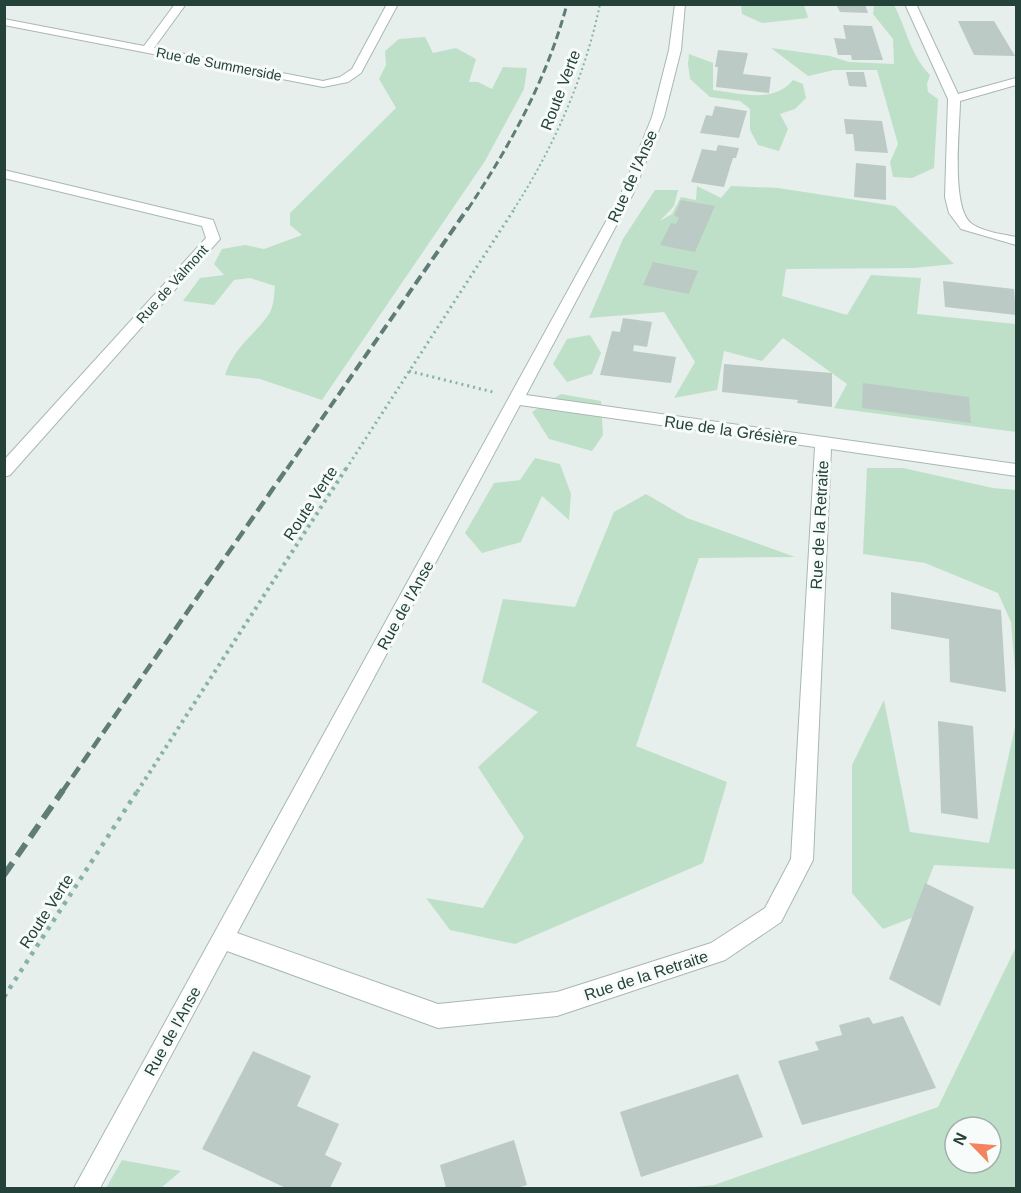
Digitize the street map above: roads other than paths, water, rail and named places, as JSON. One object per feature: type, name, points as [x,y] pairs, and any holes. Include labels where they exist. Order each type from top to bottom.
[{"type":"street","points":[[147,50],[182,4]]},
{"type":"street","name":"Rue de Summerside","points":[[4,22],[323,84],[345,80],[357,70],[393,4]]},
{"type":"street","name":"Rue de l'Anse","points":[[86,1188],[518,399],[627,194],[658,117],[675,50],[680,4]]},
{"type":"street","points":[[910,4],[954,99],[952,197],[956,213],[966,226],[1017,241]]},
{"type":"street","points":[[954,99],[1017,81]]},
{"type":"street","name":"Rue de Valmont","points":[[4,471],[213,239],[208,223],[5,175]]},
{"type":"street","name":"Rue de la Grésière","points":[[518,399],[1017,471]]},
{"type":"street","name":"Rue de la Retraite","points":[[223,939],[438,1016],[556,1004],[717,952],[773,915],[802,860],[823,443]]},
{"type":"railway","points":[[468,209],[499,160],[526,110],[549,59],[567,4]]},
{"type":"railway","points":[[287,469],[468,208]]},
{"type":"railway","points":[[62,792],[288,467]]},
{"type":"railway","points":[[4,875],[63,790]]}]
